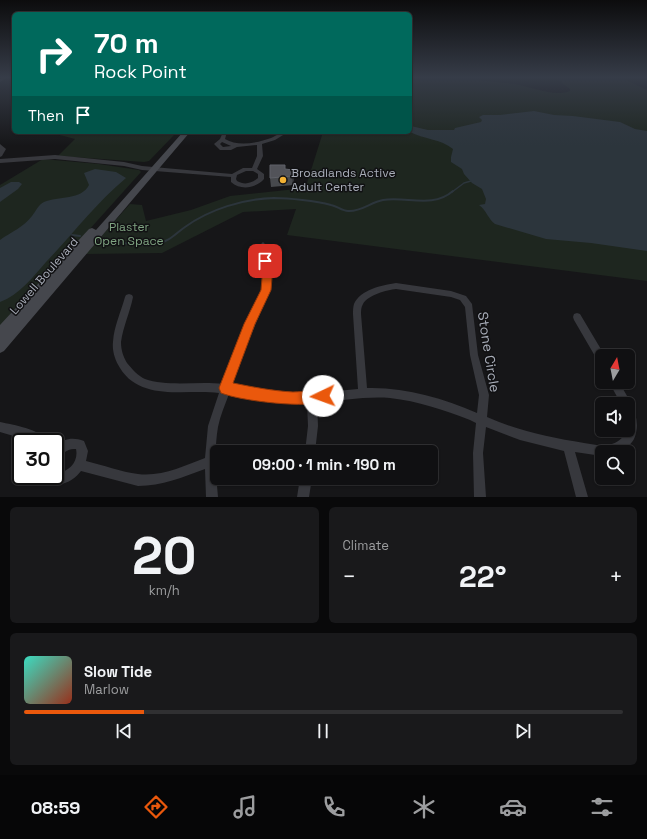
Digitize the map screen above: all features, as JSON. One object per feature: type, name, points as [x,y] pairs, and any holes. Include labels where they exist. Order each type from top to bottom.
[{"type":"main road","name":"Lowell Boulevard","points":[[0,347],[179,134]]},
{"type":"main road","name":"Lowell Boulevard","points":[[0,334],[185,134]]},
{"type":"street","points":[[224,134],[222,140],[217,144],[222,149],[231,148],[236,145],[259,143],[282,134]]},
{"type":"street","points":[[254,169],[260,158],[259,143]]},
{"type":"street","points":[[0,155],[3,147]]},
{"type":"street","points":[[0,161],[55,157],[233,176],[241,170],[254,169],[262,174],[261,179],[255,184],[246,186],[234,182],[233,176]]},
{"type":"street","points":[[211,445],[213,426],[225,388],[250,324],[266,290],[267,278],[262,245]]},
{"type":"street","name":"Stone Circle","points":[[363,392],[357,314],[358,305],[362,299],[371,293],[396,286],[451,294],[464,298],[469,306],[474,355],[484,395],[482,420]]},
{"type":"street","points":[[129,296],[126,312],[116,344],[119,358],[126,369],[138,380],[151,385],[164,387],[225,388],[294,398],[363,392],[404,394],[435,402],[499,428],[539,442],[605,451],[620,447],[629,437]]},
{"type":"street","points":[[577,317],[596,349]]},
{"type":"street","points":[[311,445],[313,426],[312,397]]},
{"type":"street","points":[[480,497],[478,453],[482,420]]},
{"type":"street","points":[[0,427],[22,433]]},
{"type":"street","points":[[64,446],[71,443],[80,445],[83,453],[79,464],[70,474],[64,477]]},
{"type":"street","points":[[568,446],[582,497]]},
{"type":"street","points":[[79,464],[138,480],[147,481],[160,479],[210,462]]},
{"type":"street","points":[[211,485],[212,497]]},
{"type":"street","points":[[303,497],[305,485]]},
{"type":"green space","name":"Plaster Open Space","points":[[412,100],[647,100],[647,281],[287,235],[296,209],[243,212],[162,253],[85,254],[130,204],[142,205],[146,221],[191,210],[230,196],[296,189],[307,183],[322,134],[412,134]]},
{"type":"green space","points":[[56,134],[174,135],[149,161],[144,162],[58,156],[75,139]]},
{"type":"green space","points":[[43,159],[99,164],[139,170],[141,172],[0,329],[0,185]]},
{"type":"shaded area","points":[[534,111],[554,115],[620,122],[635,129],[647,131],[647,251],[591,243],[546,239],[495,224],[479,205],[485,204],[486,199],[482,189],[472,183],[464,174],[462,169],[451,162],[453,149],[438,141],[412,133],[412,126],[428,130],[454,130],[455,128],[481,122],[482,120],[479,117],[483,115],[500,115]]},
{"type":"shaded area","points":[[95,169],[116,172],[126,178],[95,208],[25,285],[13,295],[0,302],[0,240],[25,223],[42,203],[69,197],[86,190],[89,185],[84,173]]},
{"type":"shaded area","points":[[11,182],[19,182],[22,184],[18,189],[0,202],[0,188]]},
{"type":"building","points":[[270,165],[285,165],[285,169],[293,170],[292,176],[270,178]]},
{"type":"waterway","points":[[452,192],[464,183],[471,181]]},
{"type":"waterway","points":[[103,240],[139,245],[162,243],[205,215],[227,206],[251,200],[274,198],[295,199],[325,204],[346,211],[353,211],[383,200],[428,201],[445,196],[453,191]]},
{"type":"waterway","points":[[72,235],[80,236]]},
{"type":"place","name":"Broadlands Active Adult Center","points":[[283,180]]},
{"type":"route","points":[[265,261],[267,278],[266,290],[250,324],[225,388],[294,398],[323,396]]}]
